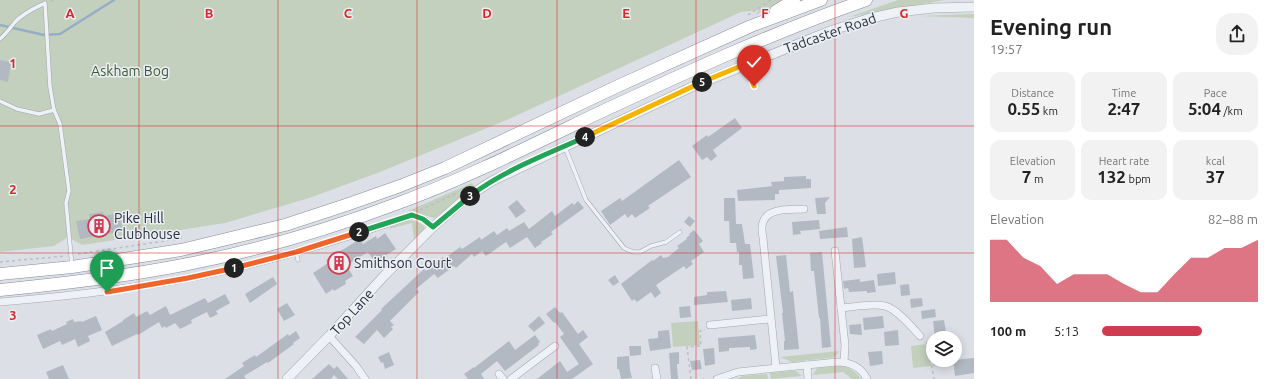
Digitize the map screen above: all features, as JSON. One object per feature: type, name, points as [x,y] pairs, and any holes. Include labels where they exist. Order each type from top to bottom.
[{"type":"highway","points":[[0,274],[72,261],[132,259],[181,250],[285,225],[360,201],[452,165],[794,0]]},
{"type":"highway","points":[[748,21],[821,0]]},
{"type":"highway","points":[[0,290],[62,284],[183,265],[235,254],[339,224],[397,204],[450,183],[689,72],[788,30],[866,0]]},
{"type":"street","name":"Tadcaster Road","points":[[433,227],[476,190],[512,170],[694,86],[746,64],[812,38],[867,19],[917,9],[974,7]]},
{"type":"street","points":[[776,367],[762,233],[763,221],[766,216],[771,213],[804,209]]},
{"type":"street","points":[[0,302],[99,292],[214,273],[296,252],[412,215],[423,219],[433,227]]},
{"type":"street","name":"Top Lane","points":[[287,379],[384,276],[433,227]]},
{"type":"street","points":[[835,251],[845,345],[844,362]]},
{"type":"street","points":[[841,308],[878,305],[886,306],[894,310],[920,336]]},
{"type":"street","points":[[710,325],[770,318]]},
{"type":"street","points":[[329,336],[356,366],[365,379]]},
{"type":"street","points":[[511,379],[555,346]]},
{"type":"street","points":[[720,378],[738,372],[776,367],[844,362],[858,368],[863,372],[867,379]]},
{"type":"street","points":[[807,365],[808,379]]},
{"type":"street","points":[[655,368],[656,379]]},
{"type":"lane","points":[[0,39],[24,14],[45,3],[49,76],[54,110],[60,124],[69,191],[66,208],[72,261]]},
{"type":"lane","points":[[0,101],[17,109],[39,114],[54,110]]},
{"type":"lane","points":[[564,146],[586,200],[624,248],[633,252],[640,252],[651,246],[666,242],[680,232]]},
{"type":"lane","points":[[296,252],[298,260]]},
{"type":"path","points":[[748,21],[771,0]]},
{"type":"path","points":[[746,64],[754,86]]},
{"type":"path","points":[[412,215],[460,193]]},
{"type":"path","points":[[0,262],[72,261],[188,237]]},
{"type":"path","points":[[691,379],[687,347],[702,346],[700,331],[706,330],[710,325]]},
{"type":"path","points":[[920,336],[928,345],[934,379]]},
{"type":"green space","name":"Askham Bog","points":[[0,0],[784,0],[755,15],[759,10],[741,12],[509,119],[380,172],[309,198],[225,223],[82,245],[68,237],[54,246],[0,252]]},
{"type":"green space","points":[[898,0],[945,0],[849,17]]},
{"type":"green space","points":[[974,14],[974,18],[919,16]]},
{"type":"green space","points":[[472,183],[475,188],[435,218],[408,211]]},
{"type":"green space","points":[[409,220],[416,221],[424,226],[424,230],[414,239],[412,223],[389,229],[391,226]]},
{"type":"green space","points":[[698,321],[700,345],[673,347],[671,323]]},
{"type":"green space","points":[[926,344],[926,367],[913,368],[911,346]]},
{"type":"green space","points":[[839,351],[835,357],[792,362],[780,357]]},
{"type":"green space","points":[[840,366],[847,367],[852,370],[861,379],[852,379],[843,372],[813,375],[817,368]]},
{"type":"green space","points":[[796,371],[802,376],[771,379],[770,373]]},
{"type":"green space","points":[[767,374],[768,379],[736,379],[743,376]]},
{"type":"building","points":[[0,60],[11,62],[8,82],[0,80]]},
{"type":"building","points":[[735,118],[742,128],[713,150],[717,156],[711,161],[707,157],[702,160],[692,146]]},
{"type":"building","points":[[679,160],[691,177],[648,206],[650,208],[635,218],[632,214],[628,218],[625,214],[610,225],[601,211],[620,198],[622,201]]},
{"type":"building","points":[[806,176],[806,179],[811,179],[811,188],[779,190],[779,194],[775,194],[775,200],[738,201],[737,190],[772,186],[771,182],[784,181],[784,177]]},
{"type":"building","points":[[830,197],[825,203],[826,214],[817,214],[815,198]]},
{"type":"building","points":[[724,198],[735,198],[736,224],[742,224],[745,244],[750,244],[754,278],[743,279],[742,265],[739,265],[739,252],[737,252],[736,243],[730,243],[729,221],[724,221]]},
{"type":"building","points":[[517,200],[526,211],[516,218],[508,207]]},
{"type":"building","points":[[578,201],[584,208],[551,232],[553,234],[535,248],[527,237],[510,248],[506,242],[486,256],[482,251],[474,257],[472,254],[456,268],[454,266],[438,278],[434,274],[416,289],[419,292],[390,321],[394,325],[391,327],[393,329],[384,338],[377,330],[364,344],[355,337],[382,310],[381,309],[424,269],[426,271],[443,257],[444,259],[460,247],[462,249],[480,237],[481,240],[494,231],[497,235],[507,228],[509,231],[524,222],[529,229],[552,211],[555,216],[572,203],[574,205]]},
{"type":"building","name":"Pike Hill Clubhouse","points":[[103,212],[104,216],[119,213],[123,231],[80,239],[76,221],[90,219],[89,214]]},
{"type":"building","points":[[689,216],[695,221],[690,227],[684,222]]},
{"type":"building","points":[[819,220],[820,229],[800,231],[801,234],[793,235],[792,222]]},
{"type":"building","points":[[847,227],[848,237],[820,239],[819,231]]},
{"type":"building","points":[[694,230],[703,241],[699,244],[704,252],[691,261],[693,264],[686,269],[684,266],[656,285],[661,293],[655,298],[651,292],[637,302],[634,299],[632,301],[621,284],[652,260],[653,261],[661,255],[663,258],[668,257],[679,248],[677,246],[687,239],[686,238],[690,235],[689,234]]},
{"type":"building","name":"Smithson Court","points":[[385,233],[396,249],[375,262],[368,252],[346,265],[353,276],[345,281],[346,284],[334,291],[333,289],[326,294],[313,273],[328,263],[326,260],[360,239],[363,244],[376,236],[377,239]]},
{"type":"building","points":[[862,237],[866,267],[854,268],[852,239]]},
{"type":"building","points":[[822,252],[831,347],[822,348],[820,318],[814,271],[811,271],[810,253]]},
{"type":"building","points":[[786,255],[790,292],[793,291],[799,349],[784,350],[785,341],[783,313],[776,256]]},
{"type":"building","points":[[895,272],[896,284],[878,286],[877,274]]},
{"type":"building","points":[[615,275],[619,282],[613,286],[608,280]]},
{"type":"building","points":[[273,277],[277,284],[250,303],[245,294]]},
{"type":"building","points":[[860,279],[860,282],[874,280],[876,292],[849,292],[848,288],[844,289],[843,281]]},
{"type":"building","points":[[909,284],[910,295],[901,296],[900,285]]},
{"type":"building","points":[[726,291],[728,302],[694,305],[694,297],[707,295],[707,292]]},
{"type":"building","points":[[225,294],[230,303],[216,311],[218,314],[210,318],[207,312],[191,320],[192,323],[180,329],[175,323],[166,328],[165,326],[162,328],[159,322],[138,335],[137,334],[112,346],[105,332],[134,313],[136,317],[147,311],[150,315],[166,306],[170,315],[205,298],[208,303]]},
{"type":"building","points":[[751,298],[752,309],[732,311],[731,300]]},
{"type":"building","points":[[922,298],[923,306],[911,308],[910,299]]},
{"type":"building","points":[[287,303],[295,315],[284,321],[277,309]]},
{"type":"building","points":[[690,306],[691,317],[680,318],[679,307]]},
{"type":"building","points":[[555,307],[560,313],[562,312],[578,334],[583,330],[588,337],[579,344],[593,364],[572,379],[537,379],[560,361],[567,372],[579,364],[560,337],[564,334],[555,322],[554,323],[546,314]]},
{"type":"building","points":[[935,309],[936,317],[922,319],[921,311]]},
{"type":"building","points":[[96,316],[102,330],[88,336],[90,341],[78,347],[75,339],[62,345],[60,341],[43,349],[37,335],[51,329],[52,331],[67,324],[66,322],[73,319],[74,322],[82,322]]},
{"type":"building","points":[[539,316],[545,323],[534,332],[528,326]]},
{"type":"building","points":[[883,316],[884,328],[864,330],[863,318]]},
{"type":"building","points":[[944,320],[946,331],[934,331],[933,321]]},
{"type":"building","points":[[861,324],[862,335],[850,334],[849,325]]},
{"type":"building","points":[[669,330],[671,348],[650,351],[648,339],[658,338],[658,331]]},
{"type":"building","points":[[898,330],[899,345],[885,346],[884,332]]},
{"type":"building","points":[[296,331],[300,338],[293,343],[294,344],[268,363],[267,362],[244,376],[246,379],[225,379],[244,366],[242,363],[255,355],[256,357],[288,334],[289,336]]},
{"type":"building","points":[[535,335],[540,342],[538,344],[539,345],[505,371],[497,361],[481,374],[484,379],[468,379],[464,374],[509,341],[515,350]]},
{"type":"building","points":[[755,335],[757,349],[750,350],[750,347],[729,348],[729,351],[719,352],[718,338]]},
{"type":"building","points":[[629,346],[641,346],[641,355],[630,356]]},
{"type":"building","points":[[714,348],[715,364],[705,366],[703,349]]},
{"type":"building","points":[[882,351],[883,364],[870,366],[868,352]]},
{"type":"building","points":[[389,352],[394,365],[385,369],[383,362],[381,363],[378,357]]},
{"type":"building","points":[[679,352],[679,364],[677,364],[678,379],[671,379],[669,353]]},
{"type":"building","points":[[629,356],[632,378],[621,379],[619,369],[617,369],[617,357]]},
{"type":"building","points":[[974,358],[974,373],[955,376],[954,367],[962,367],[962,359]]},
{"type":"building","points":[[700,360],[702,369],[692,370],[690,361]]},
{"type":"building","points":[[329,364],[334,369],[337,366],[348,379],[338,379],[334,375],[331,379],[312,379]]},
{"type":"building","points":[[63,365],[69,379],[49,379],[46,372]]},
{"type":"waterway","points":[[0,25],[44,35],[60,34],[114,0]]},
{"type":"place","name":"Pike Hill Clubhouse","points":[[99,226]]},
{"type":"place","name":"Smithson Court","points":[[339,263]]},
{"type":"route","points":[[107,292],[214,273],[255,263],[323,244],[412,215],[423,219],[433,227],[476,190],[512,170],[694,86],[746,64],[754,86]]}]
